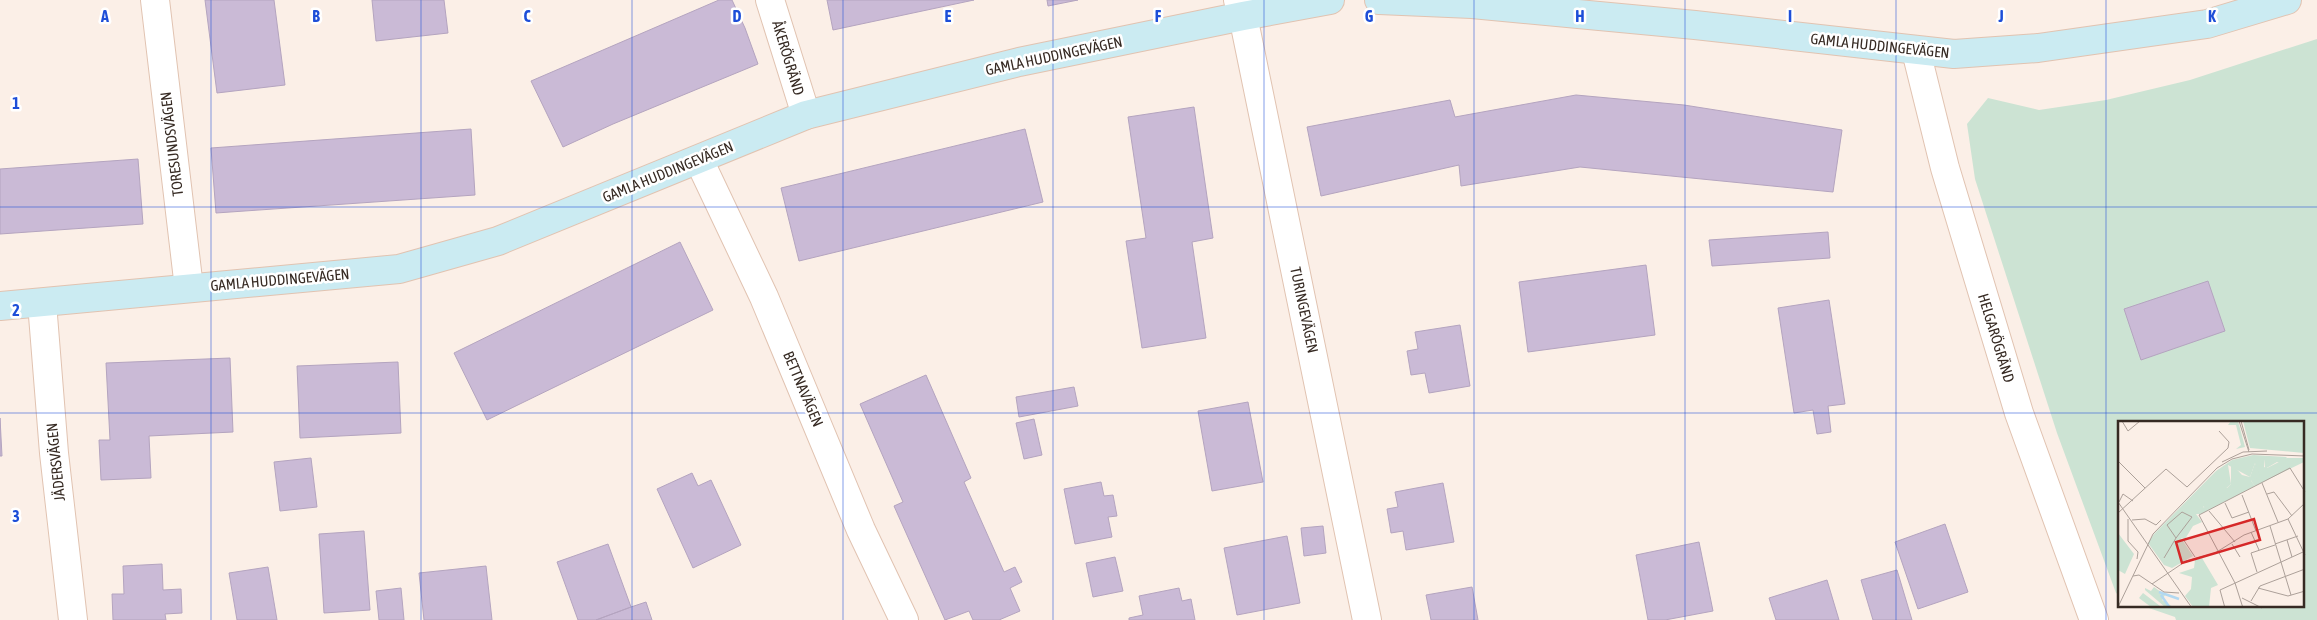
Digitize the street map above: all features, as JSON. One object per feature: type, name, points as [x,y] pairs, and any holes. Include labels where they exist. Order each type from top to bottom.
[{"type":"street","name":"TORESUNDSVÄGEN","points":[[155,0],[189,288]]},
{"type":"street","name":"ÅKERÖGRÄND","points":[[770,0],[806,115]]},
{"type":"street","name":"GAMLA HUDDINGEVÄGEN","points":[[0,306],[399,269],[498,241],[806,115],[1240,8],[1330,0]]},
{"type":"street","name":"GAMLA HUDDINGEVÄGEN","points":[[1379,0],[1472,4],[1954,54],[2038,48],[2207,24],[2287,0]]},
{"type":"street","name":"TURINGEVÄGEN","points":[[1240,8],[1367,620]]},
{"type":"street","name":"HELGARÖGRÄND","points":[[1916,51],[1945,168],[2019,413],[2094,620]]},
{"type":"street","name":"BETTNAVÄGEN","points":[[699,160],[764,297],[861,530],[904,620]]},
{"type":"street","name":"JÄDERSVÄGEN","points":[[42,303],[54,453],[73,620]]},
{"type":"green space","points":[[2317,39],[2317,620],[2176,620],[2175,617],[2149,608],[2304,608],[2304,421],[2118,421],[2118,594],[2116,593],[2057,433],[1975,179],[1967,124],[1988,98],[2039,110],[2106,100],[2190,80]]},
{"type":"building","points":[[205,0],[274,0],[285,85],[217,93]]},
{"type":"building","points":[[372,0],[444,0],[448,33],[376,41]]},
{"type":"building","points":[[719,0],[732,0],[745,28],[758,64],[613,124],[563,147],[531,81]]},
{"type":"building","points":[[827,0],[974,0],[833,30]]},
{"type":"building","points":[[1047,0],[1078,0],[1048,6]]},
{"type":"building","points":[[1576,95],[1684,105],[1842,130],[1833,192],[1580,167],[1461,186],[1459,165],[1321,196],[1307,127],[1450,100],[1455,117]]},
{"type":"building","points":[[1194,107],[1213,238],[1192,242],[1206,338],[1142,348],[1126,241],[1146,238],[1128,117]]},
{"type":"building","points":[[471,129],[475,195],[216,213],[211,148]]},
{"type":"building","points":[[1025,129],[1043,202],[799,261],[781,188]]},
{"type":"building","points":[[138,159],[143,224],[0,234],[0,169]]},
{"type":"building","points":[[1828,232],[1830,258],[1712,266],[1709,240]]},
{"type":"building","points":[[680,242],[713,310],[487,420],[454,353]]},
{"type":"building","points":[[1646,265],[1655,335],[1528,352],[1519,282]]},
{"type":"building","points":[[2208,281],[2225,331],[2141,360],[2124,309]]},
{"type":"building","points":[[1829,300],[1845,404],[1828,406],[1831,432],[1817,434],[1813,410],[1794,413],[1778,308]]},
{"type":"building","points":[[1460,325],[1470,386],[1429,393],[1425,373],[1411,375],[1407,351],[1418,349],[1415,332]]},
{"type":"building","points":[[230,358],[233,432],[149,436],[151,478],[101,480],[99,440],[110,440],[106,363]]},
{"type":"building","points":[[398,362],[401,433],[300,438],[297,366]]},
{"type":"building","points":[[926,375],[971,478],[964,482],[1004,572],[1015,567],[1022,582],[1010,588],[1020,611],[999,620],[973,620],[969,611],[945,620],[894,506],[903,502],[860,404]]},
{"type":"building","points":[[1074,387],[1078,406],[1019,417],[1016,397]]},
{"type":"building","points":[[1248,402],[1263,482],[1212,491],[1198,411]]},
{"type":"building","points":[[0,418],[2,456],[0,456]]},
{"type":"building","points":[[1034,419],[1042,455],[1024,459],[1016,423]]},
{"type":"building","points":[[311,458],[317,507],[280,511],[274,462]]},
{"type":"building","points":[[692,473],[698,486],[711,480],[741,545],[693,568],[657,489]]},
{"type":"building","points":[[1101,482],[1104,496],[1113,495],[1117,516],[1108,517],[1112,537],[1075,544],[1064,489]]},
{"type":"building","points":[[1443,483],[1454,542],[1406,550],[1403,531],[1391,533],[1387,509],[1398,507],[1395,492]]},
{"type":"building","points":[[1945,524],[1968,592],[1918,609],[1895,542]]},
{"type":"building","points":[[1323,526],[1326,553],[1304,556],[1301,528]]},
{"type":"building","points":[[364,531],[370,610],[324,613],[319,534]]},
{"type":"building","points":[[1287,536],[1300,603],[1237,615],[1224,548]]},
{"type":"building","points":[[1699,542],[1713,611],[1665,620],[1648,620],[1636,555]]},
{"type":"building","points":[[608,544],[631,607],[596,620],[578,620],[557,562]]},
{"type":"building","points":[[1115,557],[1123,591],[1093,597],[1086,563]]},
{"type":"building","points":[[162,564],[163,590],[181,589],[182,613],[165,614],[166,620],[113,620],[112,594],[124,594],[123,566]]},
{"type":"building","points":[[486,566],[492,620],[424,620],[419,573]]},
{"type":"building","points":[[268,567],[277,620],[237,620],[229,573]]},
{"type":"building","points":[[1897,570],[1912,620],[1873,620],[1861,580]]},
{"type":"building","points":[[1827,580],[1839,620],[1776,620],[1769,598]]},
{"type":"building","points":[[1472,587],[1478,620],[1431,620],[1426,595]]},
{"type":"building","points":[[401,588],[404,620],[379,620],[376,591]]},
{"type":"building","points":[[1179,588],[1182,601],[1191,599],[1195,620],[1129,620],[1129,618],[1143,615],[1139,596]]},
{"type":"building","points":[[646,602],[652,620],[596,620],[631,607]]}]
